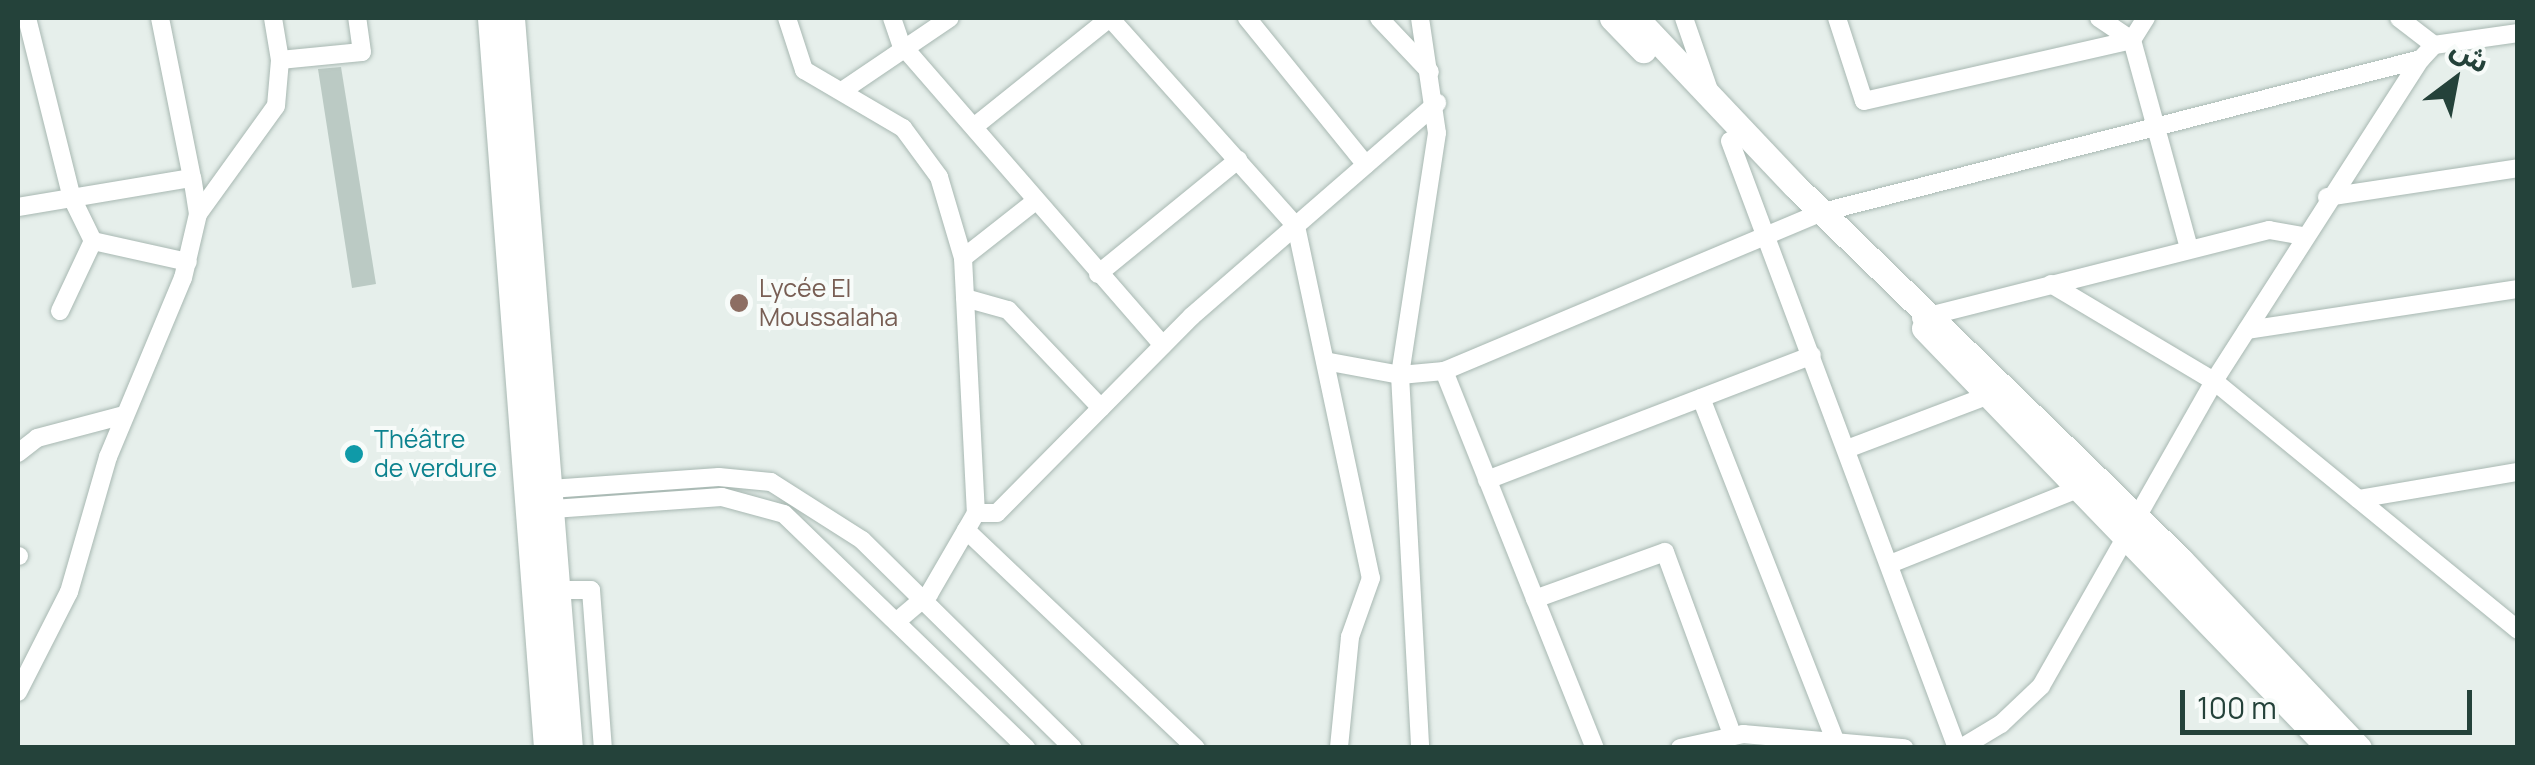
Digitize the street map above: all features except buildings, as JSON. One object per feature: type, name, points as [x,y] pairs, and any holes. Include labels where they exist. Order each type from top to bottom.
[{"type":"street","points":[[27,18],[72,198],[93,241]]},
{"type":"street","points":[[19,681],[69,592],[124,415],[188,262],[198,214],[160,18]]},
{"type":"street","points":[[198,214],[276,106],[280,60],[272,18]]},
{"type":"street","points":[[280,60],[362,52],[356,18]]},
{"type":"street","points":[[490,18],[546,748]]},
{"type":"street","points":[[512,18],[570,748]]},
{"type":"street","points":[[787,18],[804,70],[903,128],[939,177],[963,258],[976,513],[922,600],[896,622]]},
{"type":"street","points":[[892,18],[901,44],[975,126],[1033,203],[1163,345]]},
{"type":"street","points":[[842,92],[901,44],[950,18]]},
{"type":"street","points":[[975,126],[1110,18],[1296,226],[1330,362],[1371,578],[1350,637],[1339,748]]},
{"type":"street","points":[[1247,18],[1366,164]]},
{"type":"street","points":[[1379,18],[1430,72]]},
{"type":"street","points":[[1420,18],[1437,103],[1400,376],[1420,748]]},
{"type":"street","points":[[1612,18],[1730,141],[1817,215],[1924,317],[2358,748]]},
{"type":"street","points":[[1636,18],[1817,215]]},
{"type":"street","points":[[1684,18],[1712,98]]},
{"type":"street","points":[[1837,18],[1864,101],[2132,40],[2146,18]]},
{"type":"street","points":[[2099,18],[2132,40],[2189,249]]},
{"type":"street","points":[[2399,18],[2427,52]]},
{"type":"street","points":[[1330,362],[1400,376],[1444,370],[1768,239],[1817,215],[2156,128],[2427,52],[2518,33]]},
{"type":"street","points":[[1730,141],[1959,748],[2001,724],[2041,686],[2214,381],[2327,198],[2427,52]]},
{"type":"street","points":[[976,513],[996,513],[1163,345],[1437,103]]},
{"type":"street","points":[[1098,274],[1238,160]]},
{"type":"street","points":[[2327,198],[2518,168]]},
{"type":"street","points":[[18,206],[192,178]]},
{"type":"street","points":[[963,258],[1033,203]]},
{"type":"street","points":[[1924,317],[2268,230],[2304,236]]},
{"type":"street","points":[[93,241],[188,262]]},
{"type":"street","points":[[60,311],[93,241]]},
{"type":"street","points":[[2051,284],[2214,381],[2518,630]]},
{"type":"street","points":[[2247,330],[2518,288]]},
{"type":"street","points":[[965,298],[1008,310],[1100,408]]},
{"type":"street","points":[[1924,317],[1990,395],[2080,488],[2130,524],[2329,748]]},
{"type":"street","points":[[1487,480],[1812,356]]},
{"type":"street","points":[[1444,370],[1595,748]]},
{"type":"street","points":[[1847,449],[1990,395]]},
{"type":"street","points":[[1701,398],[1836,742]]},
{"type":"street","points":[[18,453],[37,438],[124,415]]},
{"type":"street","points":[[2358,499],[2518,472]]},
{"type":"street","points":[[552,499],[719,477],[771,482],[849,531],[1073,748]]},
{"type":"street","points":[[1890,564],[2080,488]]},
{"type":"street","points":[[552,499],[722,497],[760,504],[784,514],[1026,748]]},
{"type":"street","points":[[966,530],[1196,748]]},
{"type":"street","points":[[1535,599],[1665,552],[1732,734]]},
{"type":"street","points":[[559,590],[592,590],[603,748]]},
{"type":"street","points":[[1680,748],[1732,734],[1904,748]]},
{"type":"place","name":"Lycée El Moussalaha","points":[[739,303]]},
{"type":"place","name":"Théâtre de verdure","points":[[354,454]]}]
